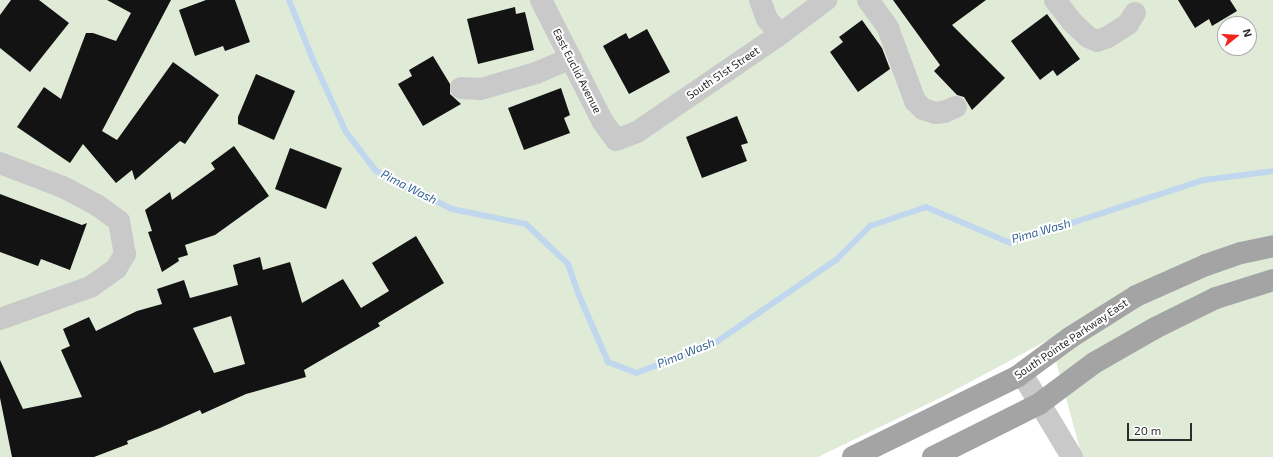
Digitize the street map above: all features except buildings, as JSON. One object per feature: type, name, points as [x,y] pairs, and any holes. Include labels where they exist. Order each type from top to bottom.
[{"type":"main road","name":"South Pointe Parkway East","points":[[853,457],[884,451],[1022,374],[1071,337],[1136,296],[1206,265],[1241,253],[1273,246]]},
{"type":"main road","points":[[933,457],[1040,402],[1094,363],[1155,328],[1216,298],[1273,280]]},
{"type":"street","name":"East Euclid Avenue","points":[[542,0],[603,122],[616,140]]},
{"type":"street","points":[[760,0],[767,19],[780,34]]},
{"type":"street","name":"South 51st Street","points":[[616,140],[637,132],[780,34],[826,0]]},
{"type":"street","points":[[868,0],[888,28],[915,101],[928,112],[944,112],[956,107]]},
{"type":"street","points":[[1055,0],[1072,22],[1088,37],[1096,41],[1108,37],[1128,24],[1135,13]]},
{"type":"street","points":[[461,88],[481,89],[536,73],[571,58]]},
{"type":"street","points":[[0,163],[63,187],[98,205],[119,221],[125,254],[116,269],[90,287],[0,319]]},
{"type":"street","points":[[1022,374],[1072,457]]},
{"type":"green space","points":[[0,0],[1273,0],[1273,457],[1082,457],[1050,339],[942,397],[818,457],[0,457]]},
{"type":"waterway","name":"Pima Wash","points":[[289,0],[313,60],[346,132],[376,171],[452,209],[526,224],[568,264],[578,293],[608,362],[636,373],[712,345],[837,259],[870,226],[926,207],[1010,243],[1204,180],[1273,171]]}]
